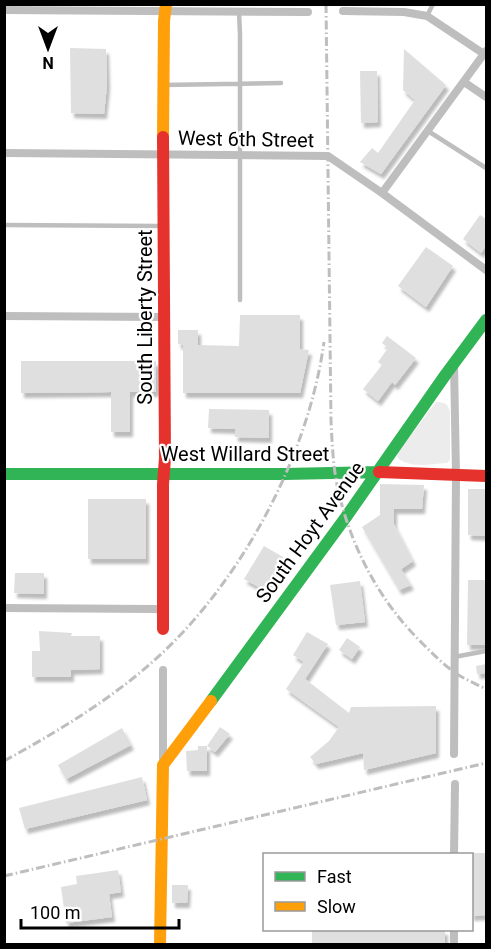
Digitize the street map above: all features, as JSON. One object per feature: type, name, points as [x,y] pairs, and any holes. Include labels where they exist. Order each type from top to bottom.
[{"type":"street","points":[[4,10],[57,7],[308,12]]},
{"type":"street","name":"South Liberty Street","points":[[163,629],[163,154],[166,8]]},
{"type":"street","points":[[344,11],[404,8],[427,16],[485,53],[382,193]]},
{"type":"street","points":[[464,82],[486,98]]},
{"type":"street","name":"West 6th Street","points":[[4,153],[328,156],[486,270]]},
{"type":"street","points":[[4,316],[164,317]]},
{"type":"street","name":"South Hoyt Avenue","points":[[163,765],[326,544],[486,320]]},
{"type":"street","points":[[454,363],[456,475],[454,754]]},
{"type":"street","name":"West Willard Street","points":[[4,474],[377,472],[486,476]]},
{"type":"street","points":[[4,608],[163,610]]},
{"type":"street","points":[[160,945],[163,670]]},
{"type":"street","points":[[454,853],[455,784]]},
{"type":"lane","points":[[427,16],[433,4]]},
{"type":"lane","points":[[239,12],[240,300]]},
{"type":"lane","points":[[164,84],[281,83]]},
{"type":"lane","points":[[428,130],[486,168]]},
{"type":"lane","points":[[4,225],[164,226]]},
{"type":"lane","points":[[454,657],[486,651]]},
{"type":"shaded area","points":[[436,402],[446,404],[450,412],[450,460],[447,463],[420,465],[402,461],[397,457],[398,452]]},
{"type":"building","points":[[70,48],[106,49],[107,85],[104,114],[71,113]]},
{"type":"building","points":[[404,49],[446,85],[381,174],[360,162],[372,148],[378,153],[415,100],[403,90]]},
{"type":"building","points":[[360,71],[377,71],[378,122],[361,123]]},
{"type":"building","points":[[480,215],[486,219],[486,246],[481,253],[463,239]]},
{"type":"building","points":[[426,247],[453,266],[426,307],[398,286]]},
{"type":"building","points":[[240,315],[300,315],[300,349],[309,350],[300,393],[183,393],[183,345],[178,344],[178,330],[198,330],[198,345],[239,346]]},
{"type":"building","points":[[387,336],[416,358],[395,385],[392,382],[378,401],[363,389],[382,365],[378,362],[388,348],[382,343]]},
{"type":"building","points":[[21,361],[156,361],[156,392],[130,392],[130,432],[111,432],[111,392],[21,393]]},
{"type":"building","points":[[209,409],[269,410],[269,438],[235,437],[235,429],[208,428]]},
{"type":"building","points":[[380,484],[424,485],[422,509],[394,509],[394,524],[413,561],[401,569],[411,585],[399,590],[362,527],[380,515]]},
{"type":"building","points":[[468,489],[486,489],[486,536],[468,535]]},
{"type":"building","points":[[88,499],[146,499],[146,559],[88,559]]},
{"type":"building","points":[[264,546],[283,557],[264,590],[244,579]]},
{"type":"building","points":[[15,573],[44,573],[44,594],[14,593]]},
{"type":"building","points":[[468,580],[486,580],[486,645],[467,645]]},
{"type":"building","points":[[360,581],[365,622],[336,625],[330,585]]},
{"type":"building","points":[[39,631],[72,633],[71,636],[100,636],[100,669],[71,670],[71,677],[32,677],[32,651],[40,651]]},
{"type":"building","points":[[307,632],[328,644],[305,679],[349,713],[351,707],[436,706],[436,753],[364,770],[363,753],[316,764],[310,757],[329,741],[339,727],[286,689],[304,662],[293,655]]},
{"type":"building","points":[[347,638],[360,647],[352,659],[339,650]]},
{"type":"building","points":[[486,664],[486,673],[477,674],[476,666]]},
{"type":"building","points":[[220,727],[230,734],[215,752],[207,746]]},
{"type":"building","points":[[122,728],[131,745],[66,779],[58,765]]},
{"type":"building","points":[[198,746],[207,746],[207,771],[187,771],[186,751],[198,750]]},
{"type":"building","points":[[142,777],[147,800],[25,829],[19,808]]},
{"type":"building","points":[[473,853],[486,853],[486,915],[473,916]]},
{"type":"building","points":[[118,870],[121,892],[109,894],[112,917],[66,923],[61,887],[77,884],[76,876]]},
{"type":"building","points":[[172,885],[188,885],[187,903],[172,903]]},
{"type":"building","points":[[312,931],[445,931],[445,945],[312,945]]},
{"type":"railway","points":[[326,4],[331,421],[337,485],[358,551],[393,610],[446,666],[486,689]]},
{"type":"railway","points":[[4,761],[79,717],[132,679],[181,634],[212,598],[239,560],[264,518],[285,475],[316,386],[324,342]]},
{"type":"railway","points":[[4,876],[486,763]]},
{"type":"traffic: fast","points":[[211,701],[486,320]]},
{"type":"traffic: fast","points":[[4,474],[379,472]]},
{"type":"traffic: slow","points":[[163,137],[166,4]]},
{"type":"traffic: slow","points":[[160,944],[163,765],[211,701]]},
{"type":"traffic: jam","points":[[163,137],[165,458],[163,629]]},
{"type":"traffic: jam","points":[[379,472],[486,476]]}]
